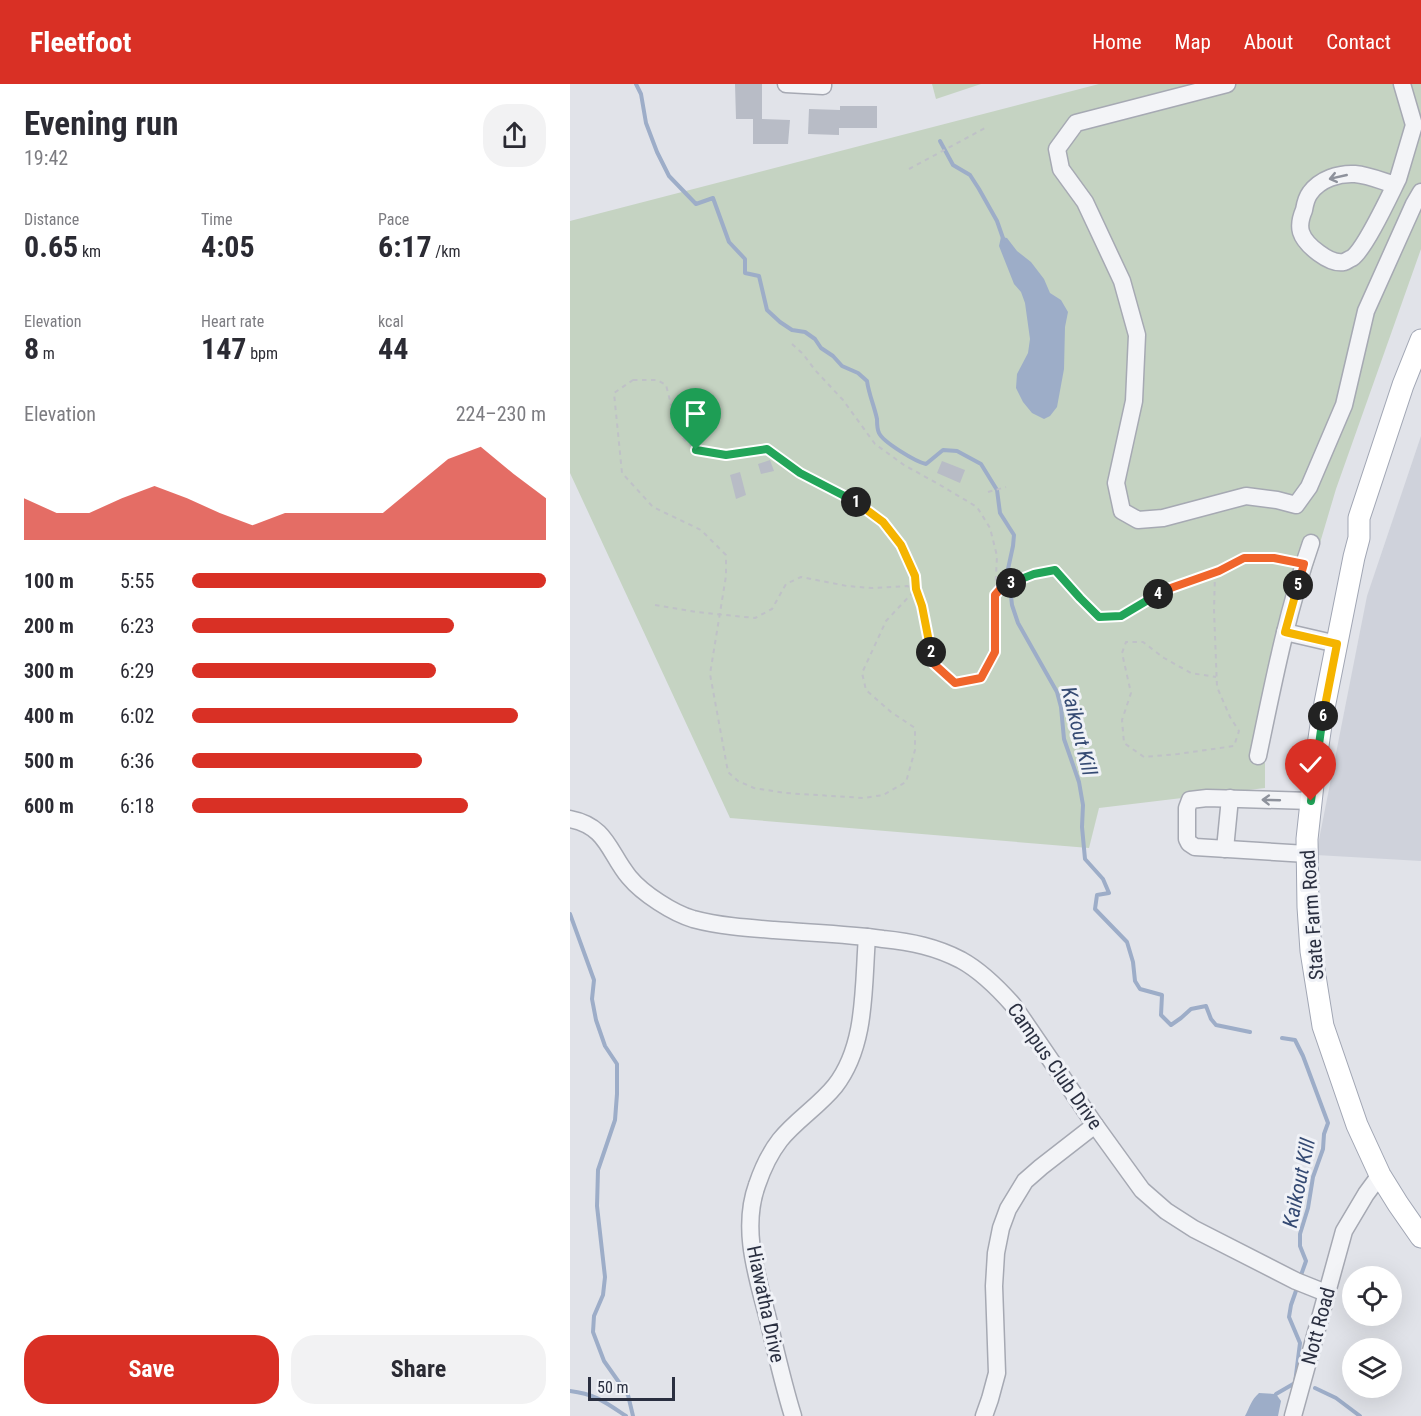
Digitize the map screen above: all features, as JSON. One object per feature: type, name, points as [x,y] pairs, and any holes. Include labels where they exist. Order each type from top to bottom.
[{"type":"main road","name":"State Farm Road","points":[[1421,339],[1403,385],[1359,518],[1359,538],[1322,718],[1307,839],[1311,951],[1323,1026],[1357,1125],[1380,1175],[1421,1237]]},
{"type":"main road","name":"State Farm Road","points":[[1359,538],[1372,522],[1421,370]]},
{"type":"street","points":[[786,84],[823,86],[823,84]]},
{"type":"street","points":[[1227,84],[1076,123],[1057,149],[1061,169],[1085,202],[1122,281],[1137,335],[1134,401],[1116,483],[1122,511],[1138,520],[1163,518],[1246,496],[1296,505],[1310,487],[1344,405],[1366,311],[1419,198],[1394,186],[1357,174],[1341,174],[1324,180],[1308,194],[1301,218],[1301,232],[1307,243],[1327,259],[1343,262],[1354,256],[1363,246],[1394,186],[1414,125],[1402,84]]},
{"type":"street","points":[[1258,756],[1285,632],[1311,543]]},
{"type":"street","points":[[1285,632],[1337,644]]},
{"type":"street","points":[[1307,854],[1195,847],[1187,839],[1187,808],[1190,800],[1207,798],[1311,801]]},
{"type":"street","points":[[1224,849],[1230,798]]},
{"type":"street","name":"Campus Club Drive","points":[[570,819],[585,823],[607,841],[624,871],[644,892],[690,918],[712,924],[754,929],[867,936],[912,942],[930,946],[962,961],[978,972],[1013,1005],[1142,1190],[1166,1211],[1194,1229],[1296,1281],[1326,1293]]},
{"type":"street","name":"Hiawatha Drive","points":[[793,1416],[752,1255],[750,1221],[752,1204],[757,1185],[776,1145],[828,1094],[844,1072],[857,1040],[867,936]]},
{"type":"street","points":[[984,1416],[997,1373],[996,1253],[1008,1209],[1025,1181],[1095,1125]]},
{"type":"street","name":"Nott Road","points":[[1293,1416],[1344,1231],[1380,1175]]},
{"type":"path","points":[[909,169],[987,127]]},
{"type":"path","points":[[792,344],[843,400],[875,444],[904,465],[977,507],[990,528],[997,556],[995,652],[981,678],[955,683],[934,664],[915,576],[901,545],[883,522],[861,504],[800,473],[767,449],[726,455],[696,450],[682,437],[666,385],[657,380],[633,380],[614,393],[622,473],[653,507],[701,530],[726,555],[726,576],[710,674],[729,772],[738,781],[754,788],[785,793],[864,798],[883,795],[906,782],[915,750],[915,728],[891,712],[866,690],[862,673],[886,621],[916,589]]},
{"type":"path","points":[[990,492],[1006,487]]},
{"type":"path","points":[[995,595],[1003,586],[1034,574],[1055,570],[1099,617],[1121,616],[1165,590],[1215,573],[1244,558],[1274,558],[1304,564]]},
{"type":"path","points":[[1215,573],[1217,687],[1239,731],[1234,746],[1144,758],[1124,743],[1122,720],[1131,693],[1122,653],[1126,642],[1143,642],[1164,658],[1191,673],[1216,677]]},
{"type":"path","points":[[655,605],[755,618],[772,609],[786,584],[801,577],[847,586],[871,588],[907,586],[916,589]]},
{"type":"shaded area","points":[[1421,436],[1421,861],[1316,855],[1367,596]]},
{"type":"green space","points":[[932,84],[981,84],[936,99]]},
{"type":"green space","points":[[1099,84],[1421,84],[1421,249],[1336,489],[1265,728],[1265,788],[1099,808],[1089,848],[730,818],[570,473],[570,221]]},
{"type":"water","points":[[1001,237],[1007,238],[1017,251],[1031,262],[1044,279],[1050,293],[1061,300],[1068,312],[1065,327],[1064,369],[1057,407],[1050,416],[1044,419],[1032,413],[1016,388],[1017,374],[1028,353],[1030,339],[1025,303],[1021,292],[1014,284],[999,246]]},
{"type":"water","points":[[1259,1393],[1276,1394],[1281,1401],[1278,1416],[1245,1416],[1252,1401]]},
{"type":"building","points":[[735,84],[762,84],[762,119],[790,120],[788,144],[753,144],[753,119],[736,119]]},
{"type":"building","points":[[840,106],[877,106],[877,128],[839,128],[839,135],[808,134],[809,109],[840,110]]},
{"type":"building","points":[[770,460],[774,471],[761,474],[758,464]]},
{"type":"building","points":[[942,461],[965,470],[960,483],[937,473]]},
{"type":"building","points":[[740,472],[746,495],[736,499],[730,475]]},
{"type":"waterway","name":"Kaikout Kill","points":[[636,84],[641,94],[646,123],[669,176],[696,204],[713,198],[729,242],[745,259],[745,273],[759,276],[767,310],[792,330],[805,332],[815,339],[821,348],[842,366],[858,373],[867,381],[878,430],[882,437],[900,451],[926,464],[943,450],[957,451],[981,464],[997,490],[1000,513],[1014,535],[1008,569],[1012,605],[1018,623],[1057,692],[1061,707],[1064,739],[1079,782],[1083,805],[1082,827],[1085,859],[1103,879],[1109,893],[1097,895],[1095,909],[1127,942],[1133,962],[1135,981],[1140,989],[1162,995],[1161,1015],[1171,1025],[1191,1009],[1206,1006],[1216,1025],[1250,1032]]},
{"type":"waterway","points":[[940,141],[953,165],[970,175],[979,189],[997,221],[1004,241]]},
{"type":"waterway","points":[[570,914],[594,980],[592,999],[596,1020],[605,1046],[617,1064],[615,1120],[598,1170],[597,1206],[605,1277],[603,1295],[594,1316],[593,1332],[604,1361],[628,1395],[633,1416]]},
{"type":"waterway","name":"Kaikout Kill","points":[[1282,1038],[1295,1040],[1328,1123],[1300,1234],[1300,1246],[1306,1261],[1300,1278]]},
{"type":"waterway","name":"Kaikout Kill","points":[[1276,1394],[1295,1383],[1300,1343],[1289,1317],[1298,1285]]},
{"type":"waterway","name":"Kaikout Kill","points":[[1315,1388],[1336,1398],[1360,1416]]},
{"type":"waterway","points":[[570,1391],[593,1397],[626,1416]]},
{"type":"route","points":[[696,450],[726,455],[767,449],[800,473],[861,504],[883,522],[901,545],[915,576],[934,664],[955,683],[981,678],[995,652],[995,595],[1003,586],[1034,574],[1055,570],[1099,617],[1121,616],[1165,590],[1219,571],[1244,558],[1274,558],[1304,564],[1285,632],[1337,644],[1322,718],[1311,801]]}]
